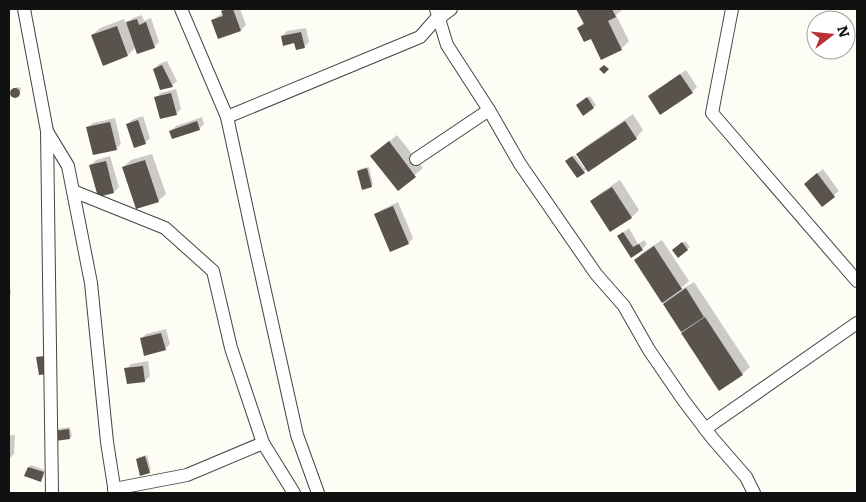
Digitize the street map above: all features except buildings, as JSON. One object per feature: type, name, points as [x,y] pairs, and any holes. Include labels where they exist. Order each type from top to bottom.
[{"type":"street","points":[[24,9],[47,131],[52,493]]},
{"type":"street","points":[[181,9],[227,117],[297,435],[318,493]]},
{"type":"street","points":[[437,14],[451,9]]},
{"type":"street","points":[[732,9],[712,114],[857,281]]},
{"type":"street","points":[[227,117],[420,37],[436,19],[437,14]]},
{"type":"street","points":[[437,14],[447,45],[489,110],[520,164],[596,274],[624,306],[649,350],[684,401],[746,477],[754,493]]},
{"type":"street","points":[[416,159],[489,110]]},
{"type":"street","points":[[47,131],[68,166],[91,283],[107,442],[115,491],[188,475],[263,443]]},
{"type":"street","points":[[73,191],[165,228],[213,271],[231,348],[263,443],[294,493]]},
{"type":"street","points":[[705,429],[857,323]]}]
